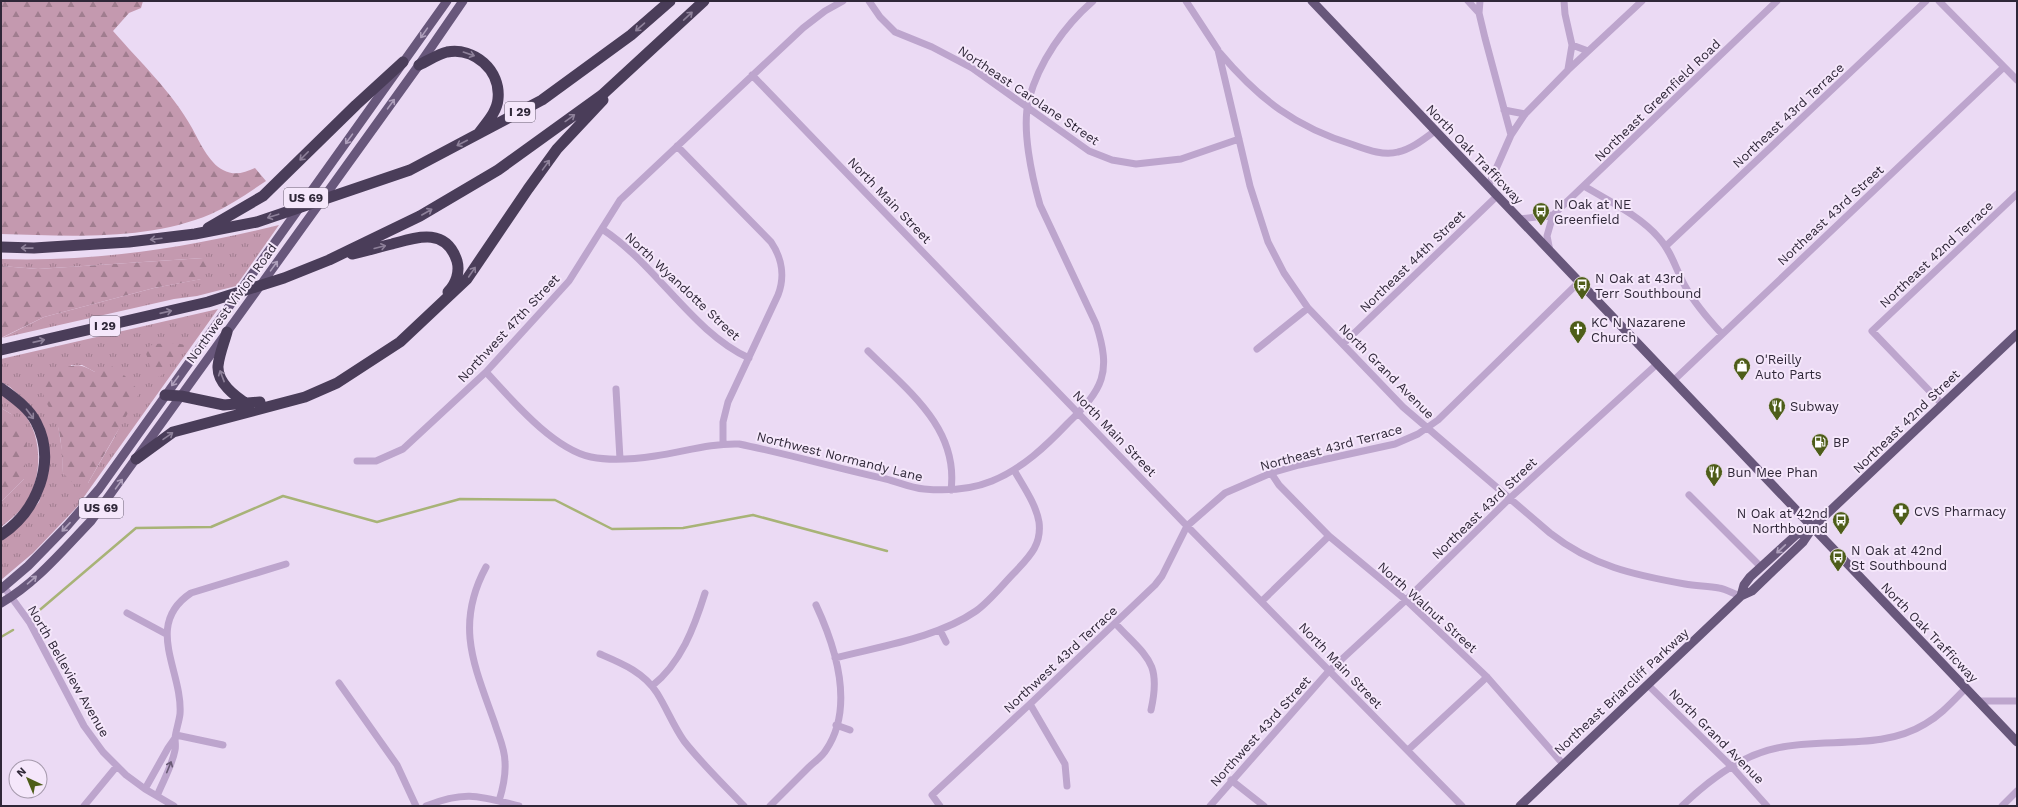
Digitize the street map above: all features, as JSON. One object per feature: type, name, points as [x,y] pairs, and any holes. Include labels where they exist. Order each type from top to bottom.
[{"type":"highway","name":"I 29","points":[[1,247],[34,248],[106,243],[195,234],[257,222],[350,192],[410,170],[542,100],[631,35],[670,1]]},
{"type":"highway","name":"I 29","points":[[1,350],[208,302],[284,278],[329,260],[420,216],[498,170],[602,94],[704,2]]},
{"type":"highway","points":[[419,65],[445,52],[458,51],[478,58],[486,65],[493,74],[498,86],[498,100],[493,113],[478,135]]},
{"type":"highway","points":[[136,458],[173,432],[305,397],[337,383],[400,342],[467,279],[557,149],[638,61]]},
{"type":"highway","points":[[195,234],[225,219],[263,196],[356,105],[404,62]]},
{"type":"highway","points":[[165,395],[181,396],[224,405],[269,401],[307,390],[342,374],[377,351],[417,321],[455,283],[459,269],[455,254],[448,245],[437,238],[422,236],[329,260]]},
{"type":"highway","points":[[226,332],[218,367],[223,381],[231,394],[247,404]]},
{"type":"highway","points":[[1,388],[22,404],[36,422],[44,442],[45,464],[39,490],[29,508],[8,530],[1,535]]},
{"type":"main road","name":"Northwest Vivion Road","points":[[3,588],[28,566],[67,526],[99,489],[447,1]]},
{"type":"main road","name":"Northwest Vivion Road","points":[[1,603],[12,597],[42,571],[91,521],[419,65],[463,1]]},
{"type":"main road","name":"North Oak Trafficway","points":[[1312,1],[2017,742]]},
{"type":"main road","name":"Northeast 42nd Street","points":[[1813,527],[2017,334]]},
{"type":"main road","name":"Northeast Briarcliff Parkway","points":[[1741,596],[1744,585],[1761,567],[1796,535],[1813,527]]},
{"type":"main road","name":"Northeast Briarcliff Parkway","points":[[1520,806],[1741,596],[1752,591],[1803,542],[1813,527]]},
{"type":"street","name":"Northwest 47th Street","points":[[357,462],[381,459],[403,449],[486,372],[569,280],[620,200],[803,28],[825,10],[843,1]]},
{"type":"street","name":"Northeast Carolane Street","points":[[869,1],[880,17],[895,32],[956,59],[1089,151],[1112,160],[1131,164],[1181,159],[1239,139]]},
{"type":"street","name":"Northwest Normandy Lane","points":[[486,372],[556,441],[591,457],[620,459],[654,456],[723,443],[739,444],[777,452],[922,489],[952,490],[978,486],[1014,470],[1040,451],[1088,405],[1099,386],[1104,365],[1102,344],[1096,324],[1040,205],[1030,164],[1027,122],[1030,98],[1044,63],[1054,46],[1078,14],[1093,1]]},
{"type":"street","name":"North Grand Avenue","points":[[1186,1],[1218,50],[1250,186],[1268,242],[1284,273],[1308,308],[1403,407],[1553,536],[1590,559],[1627,573],[1697,587],[1719,588],[1741,596]]},
{"type":"street","points":[[1468,1],[1479,13]]},
{"type":"street","points":[[1480,1],[1479,13],[1511,135]]},
{"type":"street","points":[[1564,1],[1565,14],[1572,45],[1568,70]]},
{"type":"street","points":[[1488,187],[1511,135],[1525,114],[1568,70],[1642,1]]},
{"type":"street","name":"Northeast Greenfield Road","points":[[1552,215],[1777,1]]},
{"type":"street","name":"Northeast 43rd Terrace","points":[[1666,246],[1926,1]]},
{"type":"street","points":[[1939,1],[2017,80]]},
{"type":"street","points":[[1572,45],[1588,51]]},
{"type":"street","points":[[1218,50],[1236,72],[1254,90],[1289,118],[1322,134],[1356,146],[1384,153],[1399,152],[1414,146],[1435,131]]},
{"type":"street","name":"Northeast 43rd Street","points":[[1673,381],[2004,66]]},
{"type":"street","points":[[1224,78],[1236,72]]},
{"type":"street","name":"North Main Street","points":[[752,75],[1187,526],[1262,601],[1328,672],[1408,750],[1462,806]]},
{"type":"street","points":[[1018,102],[1024,102],[1030,98]]},
{"type":"street","points":[[1504,110],[1525,114]]},
{"type":"street","points":[[1027,122],[1032,118],[1040,117]]},
{"type":"street","points":[[677,146],[767,238],[774,247],[780,262],[782,279],[780,290],[725,412],[723,443]]},
{"type":"street","points":[[1584,186],[1646,225],[1666,246],[1685,286],[1695,303],[1722,334]]},
{"type":"street","name":"Northeast 42nd Terrace","points":[[1942,404],[1872,331],[2017,194]]},
{"type":"street","name":"Northeast 44th Street","points":[[1343,344],[1497,196]]},
{"type":"street","points":[[1519,219],[1552,215],[1547,236],[1550,252]]},
{"type":"street","name":"North Wyandotte Street","points":[[602,229],[636,255],[706,328],[734,351],[749,358]]},
{"type":"street","name":"Northeast 43rd Terrace","points":[[1187,526],[1225,493],[1271,474],[1299,465],[1395,444],[1412,437],[1438,420],[1579,282]]},
{"type":"street","points":[[1258,349],[1308,308]]},
{"type":"street","points":[[868,350],[932,418],[944,436],[948,445],[952,466],[952,490]]},
{"type":"street","name":"Northeast 43rd Street","points":[[1328,672],[1406,600],[1510,498],[1657,364]]},
{"type":"street","points":[[616,389],[620,459]]},
{"type":"street","points":[[835,658],[940,630],[978,610],[1035,550],[1039,528],[1036,511],[1014,470]]},
{"type":"street","name":"North Walnut Street","points":[[1271,474],[1279,485],[1329,536],[1406,600],[1487,677],[1563,764]]},
{"type":"street","points":[[1689,495],[1761,567]]},
{"type":"street","name":"Northwest 43rd Terrace","points":[[940,806],[932,795],[1030,704],[1162,576],[1187,526]]},
{"type":"street","points":[[1262,601],[1329,536]]},
{"type":"street","points":[[157,796],[176,750],[176,736],[180,714],[179,693],[167,650],[166,634],[172,613],[182,599],[192,593],[286,564]]},
{"type":"street","points":[[486,567],[478,582],[471,604],[469,633],[471,652],[504,751],[506,777],[500,801]]},
{"type":"street","name":"North Belleview Avenue","points":[[3,588],[12,597],[30,623],[84,726],[103,752],[116,766],[145,789],[174,806]]},
{"type":"street","points":[[652,686],[666,673],[678,658],[695,626],[705,593]]},
{"type":"street","points":[[770,806],[826,751],[836,725],[839,712],[841,690],[835,658],[816,605]]},
{"type":"street","points":[[127,613],[166,634]]},
{"type":"street","points":[[1115,623],[1151,663],[1156,677],[1151,710]]},
{"type":"street","points":[[940,630],[946,642]]},
{"type":"street","points":[[600,654],[636,671],[652,686],[670,719],[692,750],[744,806]]},
{"type":"street","name":"Northwest 43rd Street","points":[[1210,806],[1230,780],[1328,672]]},
{"type":"street","points":[[1408,750],[1487,677]]},
{"type":"street","points":[[339,683],[397,765],[416,806]]},
{"type":"street","name":"North Grand Avenue","points":[[1648,685],[1732,767],[1767,806]]},
{"type":"street","points":[[1682,806],[1732,767],[1752,756],[1777,748],[1825,742],[1882,740],[1899,736],[1918,728],[1934,718],[1966,688]]},
{"type":"street","points":[[1979,701],[2017,701]]},
{"type":"street","points":[[1030,704],[1065,764],[1067,786]]},
{"type":"street","points":[[836,725],[850,730]]},
{"type":"street","points":[[176,736],[224,745]]},
{"type":"street","points":[[145,789],[176,736]]},
{"type":"street","points":[[84,806],[116,766]]},
{"type":"street","points":[[1230,780],[1264,806]]},
{"type":"street","points":[[2002,806],[2017,791]]},
{"type":"street","points":[[426,806],[451,797],[462,795],[480,796],[519,806]]},
{"type":"green space","points":[[1,1],[143,1],[141,8],[129,13],[113,31],[175,102],[205,151],[218,167],[231,173],[243,172],[255,168],[266,181],[232,203],[211,214],[187,223],[161,229],[135,233],[80,236],[1,234]]},
{"type":"green space","points":[[279,225],[236,286],[197,296],[174,299],[2,338],[44,317],[154,288],[201,279],[203,258],[38,269],[1,266],[1,259],[72,258],[141,252],[176,247]]},
{"type":"green space","points":[[203,258],[210,265],[202,279],[154,288],[44,317],[1,338],[1,266],[38,269]]},
{"type":"green space","points":[[218,309],[76,508],[33,553],[1,580],[1,539],[19,526],[39,502],[49,470],[42,424],[30,405],[10,387],[1,382],[1,359]],"holes":[[[71,365],[82,365],[95,372],[124,418],[88,483],[63,473],[62,450],[58,425]]]},
{"type":"green space","points":[[176,343],[185,345],[160,377],[153,376],[145,350],[153,344]]},
{"type":"green space","points":[[109,364],[125,376],[140,392],[88,483],[74,484],[63,473],[62,450],[58,427],[43,395],[42,388],[44,381],[50,375],[71,366],[79,365],[95,372]]},
{"type":"green space","points":[[1,394],[19,408],[30,423],[35,434],[37,445],[38,469],[36,481],[25,505],[1,527],[1,502],[24,479],[11,414],[1,408]]},
{"type":"green space","points":[[1,408],[11,414],[27,443],[24,479],[1,502]]},
{"type":"waterway","points":[[35,614],[136,528],[211,527],[283,496],[377,522],[460,499],[555,500],[612,529],[683,528],[753,515],[887,551]]},
{"type":"waterway","points":[[1,637],[13,630]]},
{"type":"place","name":"N Oak at NE Greenfield","points":[[1541,226]]},
{"type":"place","name":"N Oak at 43rd Terr Southbound","points":[[1582,300]]},
{"type":"place","name":"KC N Nazarene Church","points":[[1578,344]]},
{"type":"place","name":"O'Reilly Auto Parts","points":[[1742,381]]},
{"type":"place","name":"Subway","points":[[1777,421]]},
{"type":"place","name":"BP","points":[[1820,457]]},
{"type":"place","name":"Bun Mee Phan","points":[[1714,487]]},
{"type":"place","name":"CVS Pharmacy","points":[[1901,526]]},
{"type":"place","name":"N Oak at 42nd Northbound","points":[[1841,535]]},
{"type":"place","name":"N Oak at 42nd St Southbound","points":[[1838,572]]}]
